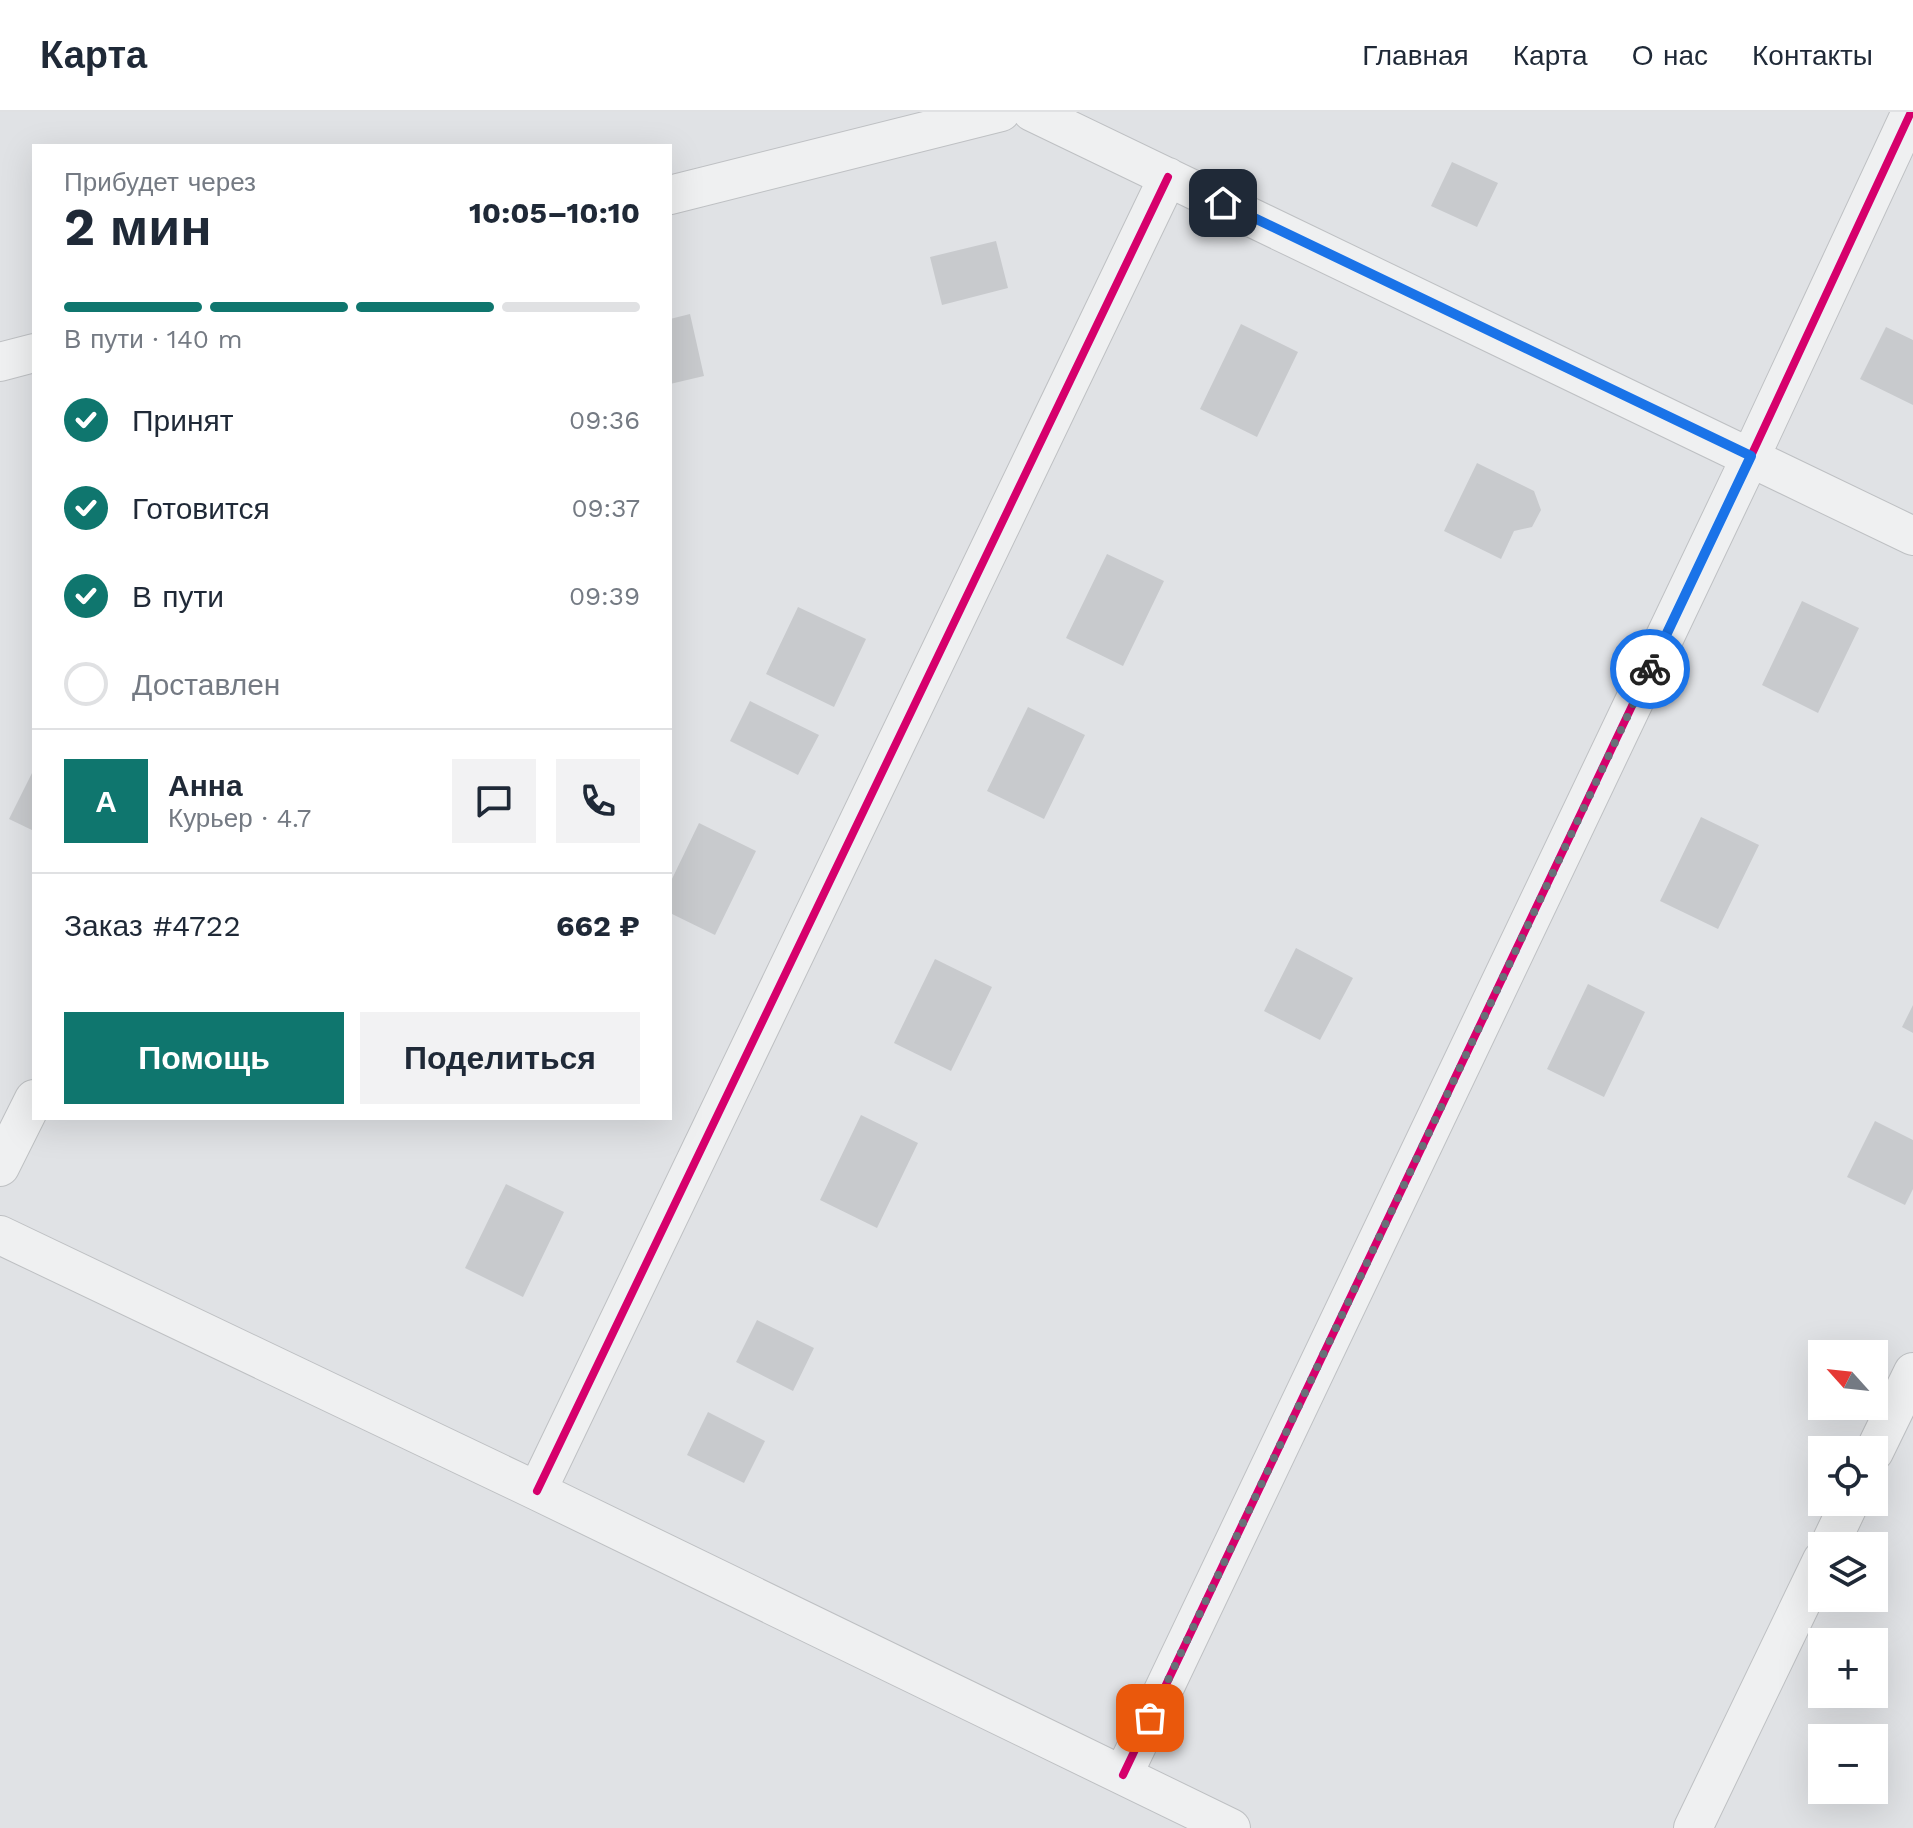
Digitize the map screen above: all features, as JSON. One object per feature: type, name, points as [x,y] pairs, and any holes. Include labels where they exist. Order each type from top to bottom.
[{"type":"street","points":[[672,194],[1001,112]]},
{"type":"street","points":[[1032,112],[1913,536]]},
{"type":"street","points":[[1123,1775],[1751,456],[1911,112]]},
{"type":"street","points":[[537,1491],[1168,177]]},
{"type":"street","points":[[0,362],[32,354]]},
{"type":"street","points":[[0,1167],[32,1103]]},
{"type":"street","points":[[0,1235],[537,1491],[1231,1828]]},
{"type":"street","points":[[1882,1436],[1913,1372]]},
{"type":"street","points":[[1693,1828],[1808,1589]]},
{"type":"building","points":[[1452,162],[1498,183],[1477,227],[1431,206]]},
{"type":"building","points":[[996,241],[1008,288],[942,305],[930,257]]},
{"type":"building","points":[[690,314],[704,376],[672,384],[672,318]]},
{"type":"building","points":[[1241,324],[1298,352],[1257,437],[1200,409]]},
{"type":"building","points":[[1886,327],[1913,340],[1913,405],[1860,379]]},
{"type":"building","points":[[1477,463],[1534,491],[1541,510],[1532,527],[1514,531],[1501,559],[1444,531]]},
{"type":"building","points":[[1107,554],[1164,581],[1123,666],[1066,638]]},
{"type":"building","points":[[1802,601],[1859,628],[1818,713],[1762,685]]},
{"type":"building","points":[[798,607],[866,639],[834,707],[766,674]]},
{"type":"building","points":[[750,701],[819,735],[798,775],[730,741]]},
{"type":"building","points":[[1028,707],[1085,735],[1044,819],[987,791]]},
{"type":"building","points":[[32,773],[32,830],[9,819]]},
{"type":"building","points":[[1701,817],[1759,845],[1718,929],[1660,901]]},
{"type":"building","points":[[699,823],[756,851],[715,935],[672,914],[672,879]]},
{"type":"building","points":[[1296,948],[1353,978],[1320,1040],[1264,1011]]},
{"type":"building","points":[[935,959],[992,987],[951,1071],[894,1043]]},
{"type":"building","points":[[1588,984],[1645,1012],[1604,1097],[1547,1069]]},
{"type":"building","points":[[1913,1005],[1913,1033],[1902,1027]]},
{"type":"building","points":[[861,1115],[918,1143],[877,1228],[820,1200]]},
{"type":"building","points":[[1875,1121],[1913,1140],[1913,1189],[1905,1205],[1847,1177]]},
{"type":"building","points":[[506,1184],[564,1212],[523,1297],[465,1268]]},
{"type":"building","points":[[757,1320],[814,1348],[793,1391],[736,1362]]},
{"type":"building","points":[[708,1412],[765,1441],[744,1483],[687,1455]]},
{"type":"cycle path","points":[[1123,1775],[1751,456],[1911,112]]},
{"type":"cycle path","points":[[537,1491],[1168,177]]},
{"type":"way so far","points":[[1150,1718],[1650,669]]},
{"type":"route","points":[[1223,203],[1751,456],[1650,669]]}]
